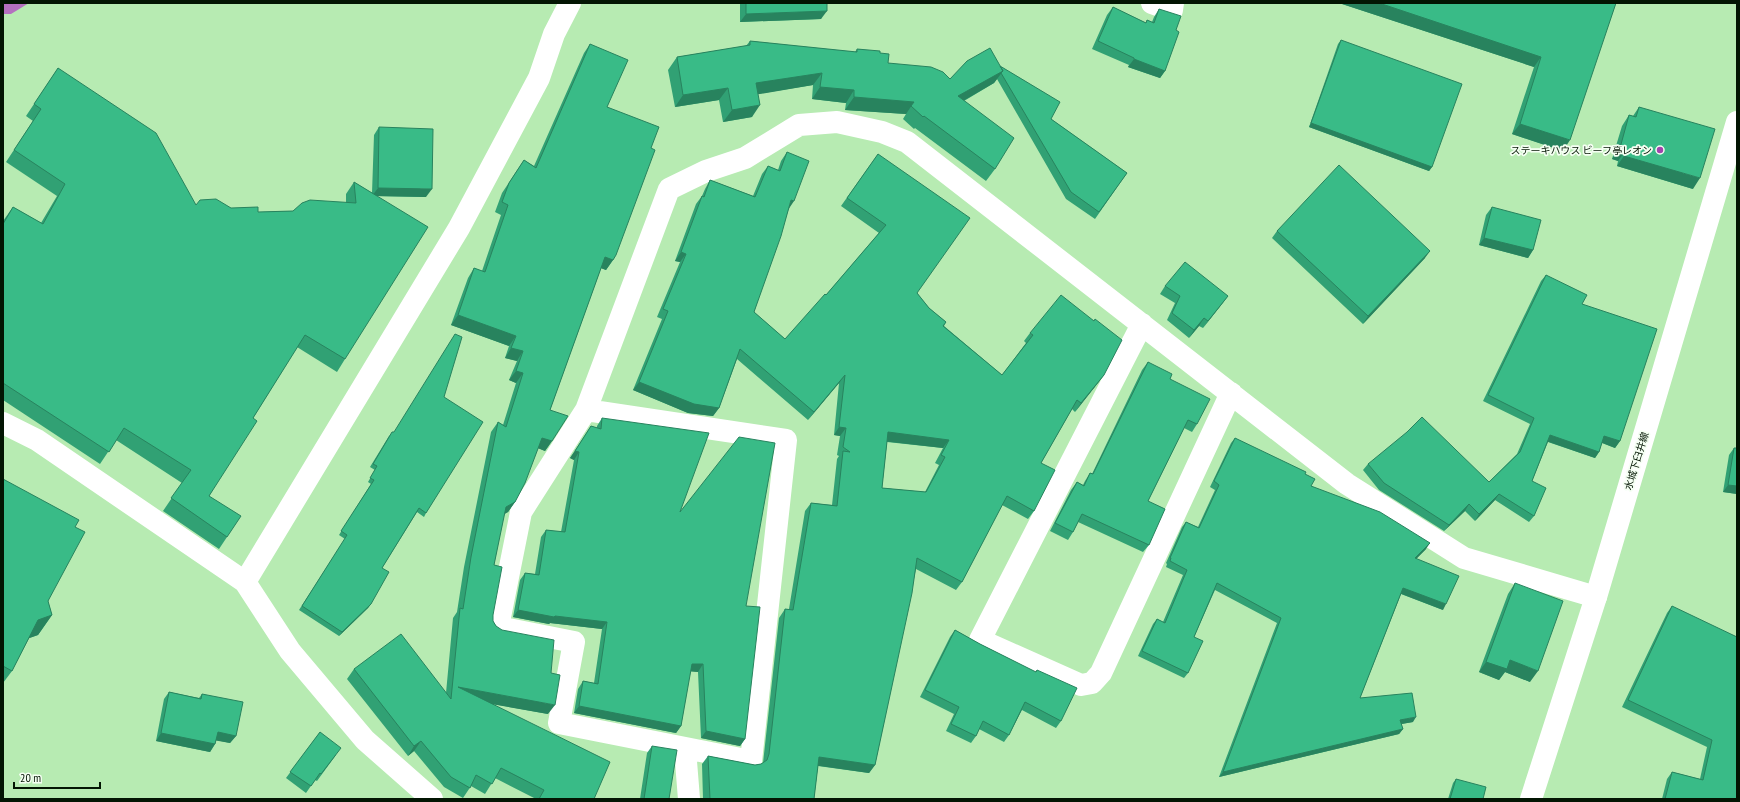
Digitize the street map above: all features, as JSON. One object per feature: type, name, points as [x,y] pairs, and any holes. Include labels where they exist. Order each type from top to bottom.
[{"type":"street","points":[[245,582],[460,228],[539,78],[554,34],[570,3]]},
{"type":"street","points":[[1152,3],[1172,10],[1173,3]]},
{"type":"street","points":[[586,410],[786,440],[751,761],[559,723],[574,642],[498,627],[520,512],[586,410],[669,189],[706,171],[745,158],[799,125],[837,122],[882,132],[907,142],[1347,484],[1464,558],[1596,597]]},
{"type":"street","name":"水城下臼井線","points":[[1531,799],[1596,597],[1737,122]]},
{"type":"street","points":[[1142,324],[980,640],[1081,685],[1092,683],[1101,673],[1231,393]]},
{"type":"street","points":[[3,423],[37,440],[245,582],[290,651],[365,740],[432,799]]},
{"type":"street","points":[[685,749],[689,799]]},
{"type":"shaded area","points":[[3,3],[29,3],[11,14],[3,14]]},
{"type":"building","points":[[746,3],[827,3],[827,11],[746,14]]},
{"type":"building","points":[[1379,3],[1616,3],[1570,140],[1520,124],[1541,57]]},
{"type":"building","points":[[1113,7],[1146,23],[1147,20],[1154,23],[1159,9],[1181,16],[1176,30],[1179,32],[1165,71],[1134,59],[1098,41]]},
{"type":"building","points":[[1341,40],[1462,84],[1432,167],[1311,123]]},
{"type":"building","points":[[750,41],[857,52],[857,49],[880,51],[880,53],[889,54],[888,63],[931,67],[943,72],[950,79],[967,61],[990,48],[1003,71],[958,96],[1014,138],[995,169],[924,116],[923,117],[911,106],[914,102],[854,97],[854,90],[820,87],[822,73],[756,83],[760,105],[732,110],[728,88],[683,95],[677,57],[750,45]]},
{"type":"building","points":[[590,44],[628,60],[607,107],[659,127],[651,148],[655,150],[616,255],[613,260],[605,257],[550,410],[568,416],[552,441],[542,438],[525,483],[515,502],[506,507],[494,565],[502,567],[493,615],[493,621],[496,626],[502,630],[554,640],[551,673],[560,675],[555,705],[458,687],[610,762],[594,799],[539,799],[544,790],[501,768],[492,784],[476,775],[470,788],[451,777],[421,741],[414,746],[354,669],[401,634],[451,699],[460,608],[463,609],[471,557],[498,422],[506,427],[523,373],[516,371],[523,351],[511,348],[516,336],[458,315],[474,268],[485,272],[508,205],[502,202],[509,183],[524,160],[536,168]]},
{"type":"building","points":[[1000,66],[1060,102],[1051,119],[1127,173],[1099,212],[1071,192],[1001,73],[1003,71]]},
{"type":"building","points":[[58,68],[156,133],[196,205],[200,200],[216,199],[231,208],[258,207],[258,212],[293,211],[302,203],[310,200],[356,203],[354,182],[428,227],[345,359],[305,335],[253,418],[257,421],[209,496],[241,516],[227,537],[171,498],[191,470],[124,428],[109,452],[3,383],[3,224],[13,207],[43,224],[65,184],[14,150],[41,109],[34,104]]},
{"type":"building","name":"ステーキハウス ビーフ亭レオン","points":[[1639,107],[1715,129],[1700,178],[1624,156],[1626,150],[1620,148],[1629,115],[1636,117]]},
{"type":"building","points":[[379,127],[433,129],[432,189],[378,188]]},
{"type":"building","points":[[787,152],[809,161],[794,201],[791,200],[781,236],[754,312],[785,339],[825,294],[826,295],[886,225],[847,198],[878,154],[970,218],[917,293],[929,308],[946,322],[943,326],[1002,375],[1033,335],[1030,333],[1061,295],[1094,321],[1095,319],[1122,340],[1104,375],[1081,403],[1077,400],[1041,463],[1055,470],[1034,511],[1007,496],[962,582],[917,558],[912,593],[875,765],[819,757],[814,799],[710,799],[708,756],[755,765],[761,764],[767,760],[769,754],[785,609],[793,610],[811,503],[837,506],[843,451],[850,452],[843,447],[846,428],[839,427],[845,375],[814,412],[740,349],[719,408],[694,404],[639,382],[668,311],[663,309],[686,254],[681,252],[702,196],[704,197],[710,180],[755,197],[768,166],[780,171]],"holes":[[[888,432],[949,440],[941,455],[945,457],[926,492],[882,488]]]},
{"type":"building","points":[[1339,165],[1430,251],[1368,316],[1277,231]]},
{"type":"building","points":[[1492,207],[1541,220],[1533,250],[1484,238]]},
{"type":"building","points":[[1185,262],[1228,296],[1208,321],[1204,318],[1194,330],[1172,313],[1180,296],[1165,286]]},
{"type":"building","points":[[1546,275],[1587,295],[1582,304],[1657,329],[1620,441],[1604,436],[1599,452],[1550,435],[1532,481],[1546,488],[1534,516],[1499,494],[1479,514],[1469,504],[1449,525],[1384,483],[1368,464],[1407,432],[1422,417],[1489,482],[1520,452],[1534,418],[1488,395]]},
{"type":"building","points":[[455,334],[462,337],[444,397],[483,422],[426,513],[419,508],[382,568],[389,572],[371,604],[342,632],[302,606],[347,535],[341,531],[374,480],[370,478],[377,466],[373,464]]},
{"type":"building","points":[[1148,362],[1172,374],[1170,379],[1210,399],[1197,424],[1188,420],[1148,501],[1165,509],[1149,545],[1082,514],[1073,532],[1055,523],[1077,482],[1084,486],[1090,473],[1093,474]]},
{"type":"building","points":[[602,418],[709,433],[680,512],[739,437],[775,443],[746,606],[760,607],[745,739],[706,731],[703,664],[692,664],[681,726],[579,706],[583,681],[598,684],[607,622],[554,617],[518,610],[525,573],[539,575],[546,530],[565,532],[579,452],[575,451],[591,426],[601,429]]},
{"type":"building","points":[[1235,438],[1306,472],[1305,474],[1315,479],[1311,486],[1380,512],[1430,543],[1415,558],[1459,576],[1446,604],[1403,588],[1360,698],[1412,693],[1416,717],[1400,720],[1403,729],[1223,772],[1281,618],[1217,583],[1194,637],[1203,641],[1188,673],[1142,651],[1157,619],[1165,623],[1187,570],[1170,561],[1170,558],[1186,522],[1199,528],[1219,485],[1214,481]]},
{"type":"building","points":[[1734,448],[1737,448],[1737,486],[1728,485]]},
{"type":"building","points":[[3,479],[79,520],[75,527],[85,532],[48,601],[52,615],[38,620],[12,671],[3,666]]},
{"type":"building","points":[[1515,583],[1563,601],[1538,671],[1510,660],[1507,669],[1486,662]]},
{"type":"building","points":[[1672,606],[1737,637],[1737,799],[1665,799],[1672,772],[1703,780],[1712,740],[1628,700]]},
{"type":"building","points":[[955,630],[1036,672],[1037,670],[1077,688],[1061,721],[1025,702],[1009,735],[983,721],[976,736],[951,724],[959,707],[925,690]]},
{"type":"building","points":[[169,692],[201,699],[202,694],[243,702],[236,736],[218,732],[215,744],[161,733]]},
{"type":"building","points":[[320,732],[341,748],[311,786],[290,772]]},
{"type":"building","points":[[652,746],[677,750],[669,799],[644,799]]},
{"type":"building","points":[[1456,779],[1486,787],[1483,799],[1450,799]]},
{"type":"place","name":"ステーキハウス ビーフ亭レオン","points":[[1660,150]]}]
